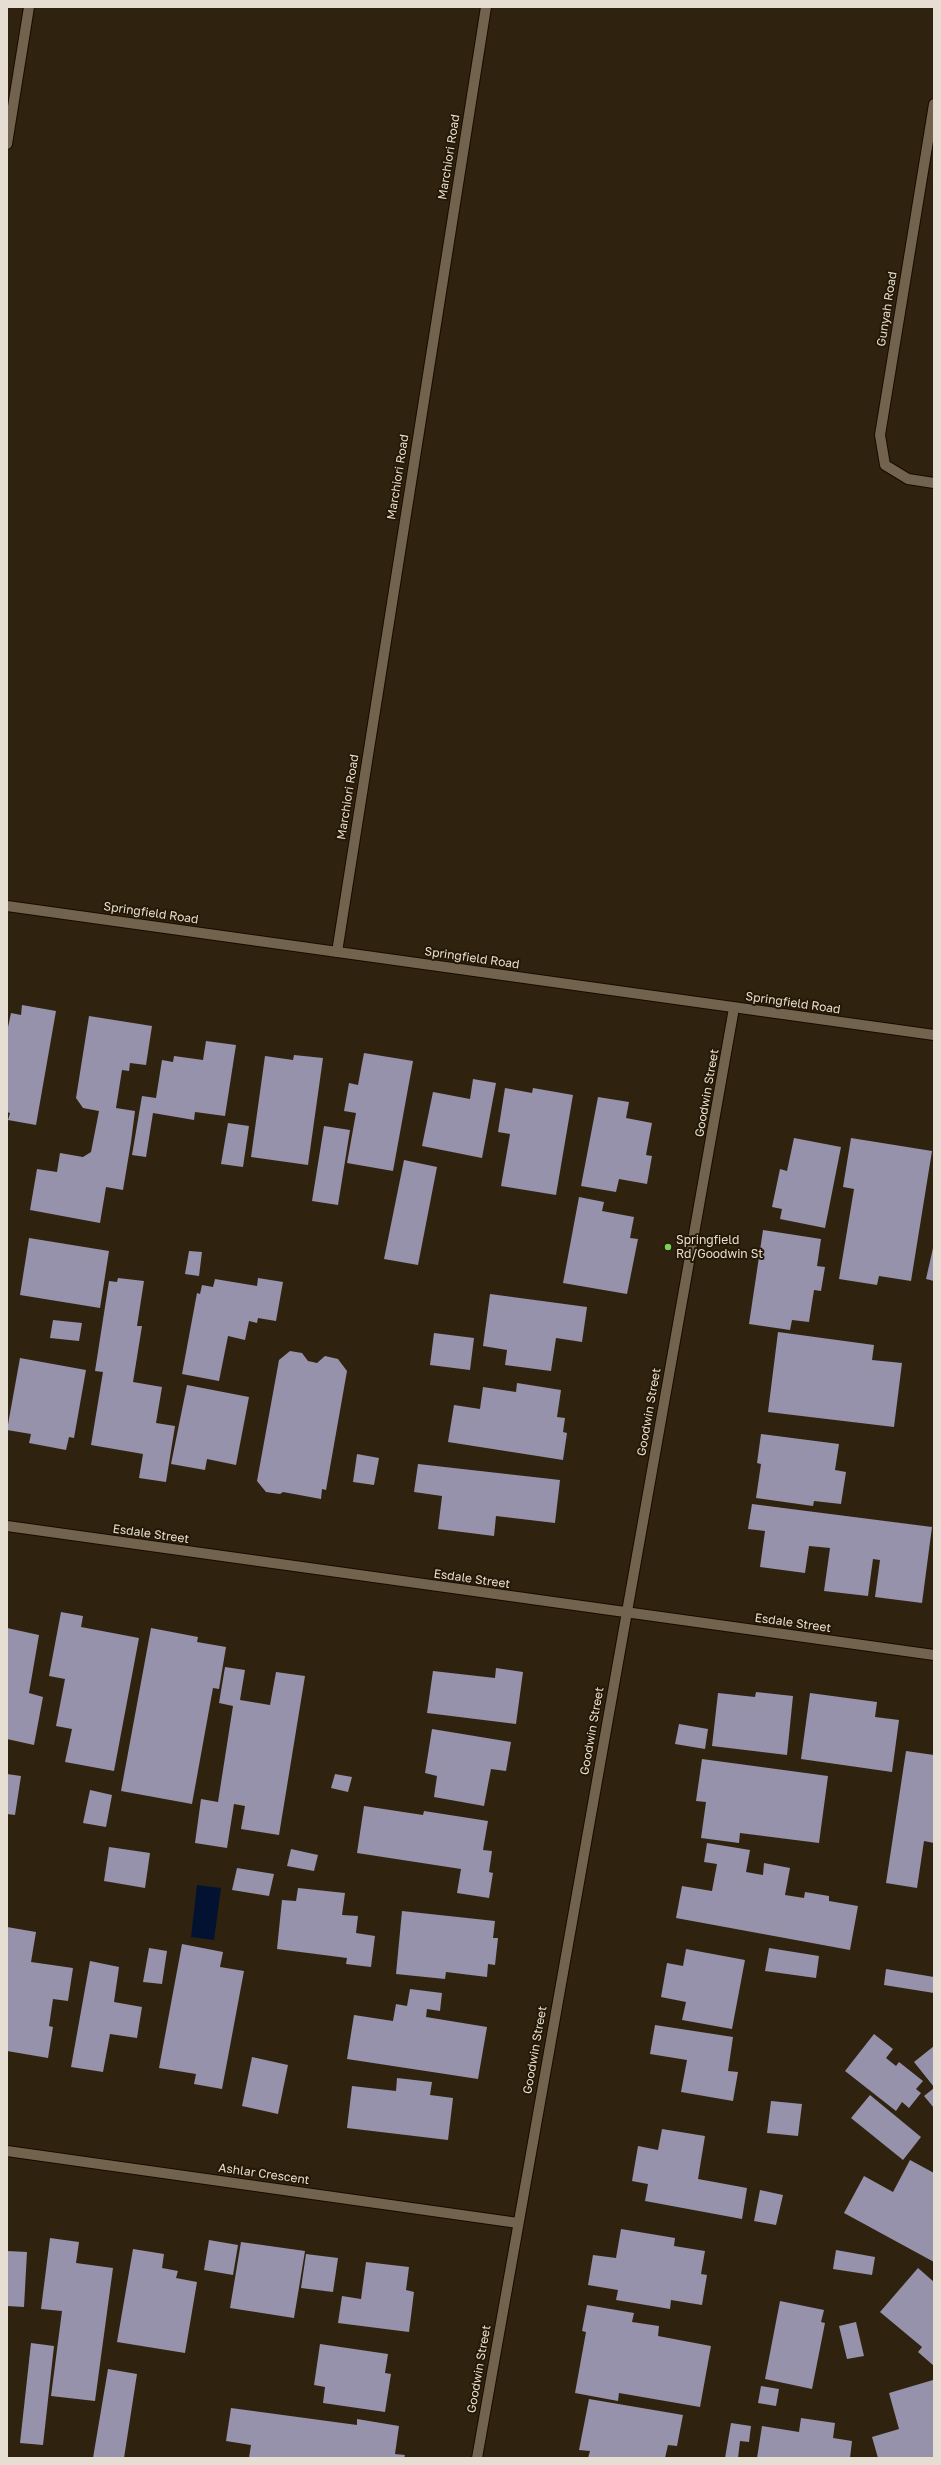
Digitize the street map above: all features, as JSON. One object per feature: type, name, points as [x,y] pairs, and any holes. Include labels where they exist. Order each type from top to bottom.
[{"type":"street","points":[[7,144],[29,7]]},
{"type":"street","name":"Marchiori Road","points":[[337,952],[486,7]]},
{"type":"street","name":"Gunyah Road","points":[[934,104],[880,435],[885,465],[908,479],[934,482]]},
{"type":"street","name":"Springfield Road","points":[[7,906],[934,1035]]},
{"type":"street","name":"Goodwin Street","points":[[477,2458],[734,1008]]},
{"type":"street","name":"Esdale Street","points":[[7,1526],[934,1655]]},
{"type":"street","name":"Ashlar Crescent","points":[[7,2151],[518,2223]]},
{"type":"water","points":[[197,1885],[221,1888],[214,1940],[191,1937]]},
{"type":"building","points":[[22,1005],[56,1011],[36,1125],[8,1120],[10,1113],[7,1112],[7,1032],[11,1013],[21,1015]]},
{"type":"building","points":[[89,1016],[152,1026],[146,1065],[130,1063],[129,1071],[122,1070],[116,1108],[135,1111],[131,1142],[123,1190],[106,1187],[100,1223],[30,1210],[37,1169],[57,1172],[60,1153],[83,1157],[91,1152],[99,1111],[83,1108],[76,1098]]},
{"type":"building","points":[[206,1041],[236,1045],[225,1116],[195,1112],[194,1120],[153,1113],[146,1157],[132,1155],[142,1096],[156,1098],[162,1060],[173,1062],[174,1056],[203,1060]]},
{"type":"building","points":[[364,1053],[413,1061],[393,1171],[347,1163],[356,1113],[344,1111],[349,1083],[358,1085]]},
{"type":"building","points":[[294,1055],[323,1058],[308,1165],[251,1157],[265,1056],[293,1060]]},
{"type":"building","points":[[473,1079],[496,1083],[482,1158],[422,1146],[433,1092],[470,1099]]},
{"type":"building","points":[[505,1088],[532,1093],[533,1088],[573,1095],[556,1195],[501,1186],[510,1134],[498,1132]]},
{"type":"building","points":[[598,1097],[629,1102],[626,1118],[652,1123],[646,1155],[652,1156],[647,1184],[619,1179],[616,1192],[581,1186]]},
{"type":"building","points":[[228,1123],[249,1126],[243,1167],[221,1164]]},
{"type":"building","points":[[324,1126],[350,1130],[338,1205],[312,1201]]},
{"type":"building","points":[[794,1138],[841,1147],[825,1228],[780,1219],[782,1209],[772,1207],[780,1169],[787,1171]]},
{"type":"building","points":[[851,1138],[932,1151],[911,1281],[879,1276],[877,1285],[839,1279],[854,1189],[843,1187]]},
{"type":"building","points":[[404,1160],[437,1167],[418,1265],[384,1259]]},
{"type":"building","points":[[579,1197],[604,1202],[602,1211],[634,1217],[630,1238],[638,1239],[627,1294],[563,1283]]},
{"type":"building","points":[[763,1230],[821,1239],[817,1266],[825,1267],[821,1291],[814,1290],[809,1322],[792,1320],[790,1330],[749,1324]]},
{"type":"building","points":[[29,1238],[109,1251],[100,1308],[20,1295]]},
{"type":"building","points":[[934,1248],[934,1281],[926,1279]]},
{"type":"building","points":[[189,1251],[202,1252],[199,1276],[185,1274]]},
{"type":"building","points":[[118,1278],[144,1281],[137,1326],[142,1326],[133,1382],[162,1387],[156,1423],[175,1426],[166,1482],[139,1478],[143,1454],[91,1445],[103,1372],[95,1371],[109,1281],[117,1282]]},
{"type":"building","points":[[258,1278],[283,1282],[276,1321],[258,1318],[257,1323],[249,1321],[245,1340],[228,1336],[219,1381],[182,1374],[197,1293],[200,1294],[202,1285],[213,1287],[215,1279],[257,1286]]},
{"type":"building","points":[[490,1294],[587,1307],[582,1342],[556,1338],[551,1371],[505,1365],[507,1350],[483,1346]]},
{"type":"building","points":[[53,1320],[82,1323],[79,1341],[50,1338]]},
{"type":"building","points":[[778,1332],[874,1345],[872,1360],[902,1363],[894,1427],[768,1412]]},
{"type":"building","points":[[434,1333],[474,1338],[470,1370],[430,1365]]},
{"type":"building","points":[[290,1351],[302,1353],[308,1361],[317,1363],[325,1356],[338,1359],[347,1371],[326,1490],[322,1489],[321,1499],[283,1492],[280,1494],[266,1492],[257,1481],[279,1360]]},
{"type":"building","points":[[20,1358],[86,1370],[74,1438],[69,1437],[66,1450],[29,1443],[31,1434],[7,1430]]},
{"type":"building","points":[[517,1383],[561,1390],[557,1417],[565,1418],[563,1432],[567,1433],[563,1460],[448,1442],[454,1405],[480,1409],[483,1387],[516,1392]]},
{"type":"building","points":[[187,1385],[249,1397],[236,1465],[207,1459],[205,1470],[171,1464]]},
{"type":"building","points":[[761,1434],[839,1444],[835,1470],[846,1472],[841,1504],[814,1501],[813,1506],[756,1498],[761,1464],[757,1463]]},
{"type":"building","points":[[357,1454],[379,1458],[374,1485],[353,1482]]},
{"type":"building","points":[[418,1464],[560,1480],[555,1523],[496,1516],[494,1536],[438,1529],[442,1496],[414,1492]]},
{"type":"building","points":[[752,1504],[932,1527],[922,1603],[875,1597],[880,1560],[873,1559],[868,1596],[824,1591],[830,1548],[809,1546],[805,1573],[760,1567],[765,1531],[748,1529]]},
{"type":"building","points":[[61,1612],[83,1616],[81,1627],[139,1638],[114,1771],[65,1762],[72,1729],[56,1726],[65,1679],[49,1676]]},
{"type":"building","points":[[7,1628],[39,1635],[29,1693],[43,1697],[34,1745],[7,1739]]},
{"type":"building","points":[[151,1628],[198,1637],[197,1642],[226,1647],[219,1689],[213,1688],[192,1804],[121,1791]]},
{"type":"building","points":[[225,1667],[245,1670],[240,1700],[270,1705],[276,1672],[305,1676],[279,1835],[241,1829],[245,1806],[234,1804],[227,1848],[195,1843],[201,1799],[218,1802],[233,1706],[219,1703]]},
{"type":"building","points":[[496,1668],[523,1672],[516,1724],[427,1713],[433,1671],[495,1678]]},
{"type":"building","points":[[756,1692],[793,1696],[787,1755],[712,1746],[718,1693],[755,1697]]},
{"type":"building","points":[[810,1693],[877,1702],[875,1717],[899,1720],[892,1772],[801,1759]]},
{"type":"building","points":[[679,1724],[708,1729],[705,1749],[675,1744]]},
{"type":"building","points":[[432,1729],[511,1742],[506,1771],[491,1769],[484,1806],[434,1797],[437,1776],[425,1773]]},
{"type":"building","points":[[906,1751],[934,1755],[934,1843],[924,1841],[917,1888],[886,1883]]},
{"type":"building","points":[[702,1759],[828,1776],[819,1843],[740,1833],[739,1843],[701,1838],[706,1802],[696,1801]]},
{"type":"building","points":[[7,1774],[21,1776],[15,1815],[7,1814]]},
{"type":"building","points":[[335,1774],[352,1777],[348,1792],[331,1788]]},
{"type":"building","points":[[90,1790],[112,1795],[106,1827],[83,1823]]},
{"type":"building","points":[[364,1806],[423,1815],[424,1811],[488,1821],[483,1850],[492,1851],[489,1872],[493,1873],[489,1898],[457,1893],[461,1869],[357,1853]]},
{"type":"building","points":[[707,1843],[750,1850],[746,1872],[763,1875],[764,1863],[790,1868],[785,1895],[804,1898],[805,1892],[829,1896],[829,1901],[858,1906],[850,1950],[676,1918],[682,1886],[712,1891],[717,1864],[704,1862]]},
{"type":"building","points":[[109,1847],[150,1853],[145,1888],[104,1881]]},
{"type":"building","points":[[291,1849],[318,1855],[314,1871],[287,1866]]},
{"type":"building","points":[[237,1868],[274,1874],[269,1896],[232,1890]]},
{"type":"building","points":[[298,1888],[345,1893],[342,1915],[358,1916],[356,1933],[375,1936],[371,1967],[346,1964],[347,1958],[277,1949],[282,1900],[296,1901]]},
{"type":"building","points":[[402,1911],[495,1921],[493,1938],[498,1938],[495,1965],[488,1964],[487,1977],[446,1972],[445,1979],[396,1974]]},
{"type":"building","points":[[7,1927],[36,1932],[31,1962],[73,1968],[68,2001],[53,1999],[49,2026],[53,2027],[48,2058],[7,2051]]},
{"type":"building","points":[[182,1944],[223,1952],[220,1967],[244,1971],[222,2089],[194,2084],[196,2074],[159,2068]]},
{"type":"building","points":[[149,1948],[167,1951],[162,1984],[143,1982]]},
{"type":"building","points":[[769,1948],[819,1956],[816,1978],[765,1971]]},
{"type":"building","points":[[686,1949],[745,1960],[732,2029],[682,2020],[686,2002],[661,1997],[667,1963],[683,1966]]},
{"type":"building","points":[[90,1961],[119,1967],[114,2002],[142,2007],[137,2038],[110,2034],[103,2072],[71,2067]]},
{"type":"building","points":[[886,1969],[934,1977],[934,1993],[884,1985]]},
{"type":"building","points":[[410,1989],[442,1993],[440,2011],[427,2009],[426,2017],[487,2027],[478,2079],[347,2059],[354,2015],[393,2021],[396,2004],[407,2006]]},
{"type":"building","points":[[655,2025],[733,2037],[728,2071],[738,2072],[733,2101],[681,2092],[687,2060],[650,2054]]},
{"type":"building","points":[[874,2034],[893,2049],[886,2058],[896,2066],[899,2062],[923,2081],[916,2089],[921,2093],[909,2108],[902,2102],[896,2111],[845,2071]]},
{"type":"building","points":[[934,2046],[934,2087],[914,2062]]},
{"type":"building","points":[[252,2057],[288,2065],[278,2114],[242,2106]]},
{"type":"building","points":[[397,2078],[432,2082],[430,2095],[453,2098],[448,2140],[347,2128],[352,2086],[396,2091]]},
{"type":"building","points":[[934,2088],[934,2108],[924,2096]]},
{"type":"building","points":[[870,2095],[921,2137],[903,2160],[851,2118]]},
{"type":"building","points":[[771,2101],[802,2104],[798,2136],[767,2133]]},
{"type":"building","points":[[662,2129],[705,2136],[698,2179],[747,2188],[742,2219],[645,2201],[648,2184],[632,2181],[638,2146],[658,2150]]},
{"type":"building","points":[[910,2160],[934,2173],[934,2262],[844,2213],[864,2176],[893,2192]]},
{"type":"building","points":[[760,2190],[783,2195],[776,2225],[754,2221]]},
{"type":"building","points":[[621,2229],[675,2238],[674,2246],[705,2251],[701,2274],[707,2275],[702,2305],[671,2300],[670,2309],[616,2300],[618,2290],[588,2285],[593,2255],[616,2258]]},
{"type":"building","points":[[50,2238],[79,2242],[76,2263],[113,2268],[95,2401],[51,2396],[62,2311],[41,2309]]},
{"type":"building","points":[[209,2240],[238,2245],[233,2275],[204,2270]]},
{"type":"building","points":[[241,2242],[305,2251],[294,2318],[230,2308]]},
{"type":"building","points":[[133,2249],[164,2254],[162,2268],[178,2271],[176,2278],[197,2282],[185,2353],[117,2342]]},
{"type":"building","points":[[836,2250],[875,2257],[872,2275],[833,2269]]},
{"type":"building","points":[[7,2251],[27,2252],[24,2307],[7,2306]]},
{"type":"building","points":[[306,2254],[338,2258],[333,2292],[301,2288]]},
{"type":"building","points":[[366,2262],[409,2267],[406,2290],[414,2292],[409,2332],[338,2323],[342,2296],[361,2299]]},
{"type":"building","points":[[918,2268],[934,2282],[934,2366],[918,2352],[922,2347],[880,2312]]},
{"type":"building","points":[[780,2301],[824,2310],[821,2322],[825,2323],[812,2389],[765,2379]]},
{"type":"building","points":[[587,2305],[634,2313],[632,2322],[659,2326],[658,2336],[711,2346],[700,2407],[619,2393],[618,2401],[575,2393],[586,2332],[582,2331]]},
{"type":"building","points":[[856,2322],[864,2356],[847,2359],[839,2326]]},
{"type":"building","points":[[31,2343],[54,2346],[43,2445],[20,2443]]},
{"type":"building","points":[[320,2344],[388,2354],[385,2373],[391,2374],[385,2412],[323,2403],[325,2387],[314,2385]]},
{"type":"building","points":[[108,2369],[137,2374],[124,2458],[93,2458]]},
{"type":"building","points":[[933,2380],[934,2458],[878,2458],[872,2437],[899,2429],[889,2393]]},
{"type":"building","points":[[761,2386],[779,2389],[776,2406],[758,2403]]},
{"type":"building","points":[[589,2399],[683,2415],[677,2446],[668,2445],[665,2458],[588,2458],[590,2451],[579,2450]]},
{"type":"building","points":[[231,2408],[357,2425],[357,2419],[399,2426],[395,2454],[405,2455],[404,2458],[249,2458],[251,2445],[226,2441]]},
{"type":"building","points":[[801,2418],[835,2423],[833,2438],[852,2441],[850,2458],[757,2458],[762,2426],[799,2432]]},
{"type":"building","points":[[731,2423],[751,2426],[749,2442],[740,2441],[738,2458],[725,2458]]},
{"type":"place","name":"Springfield Rd/Goodwin St","points":[[668,1247]]}]
